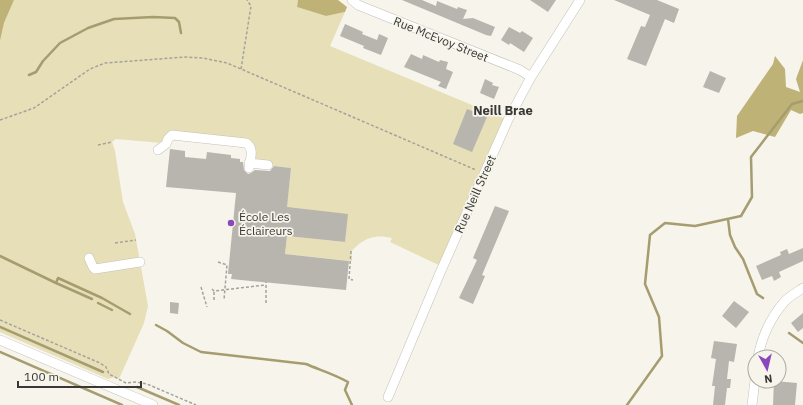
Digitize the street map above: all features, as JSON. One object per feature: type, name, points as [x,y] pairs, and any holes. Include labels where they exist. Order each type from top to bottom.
[{"type":"street","name":"Rue McEvoy Street","points":[[352,0],[358,5],[520,70],[531,78]]},
{"type":"street","name":"Rue Neill Street","points":[[388,397],[440,273],[508,120],[531,78],[580,0]]},
{"type":"street","points":[[158,150],[166,144],[172,135],[246,143],[250,146],[251,151],[249,166],[268,165]]},
{"type":"street","points":[[90,258],[92,267],[95,269],[140,262]]},
{"type":"street","points":[[759,349],[761,340],[772,319],[786,300],[803,288]]},
{"type":"street","points":[[0,340],[153,405]]},
{"type":"street","points":[[752,405],[754,389]]},
{"type":"path","points":[[241,69],[251,6],[247,0]]},
{"type":"path","points":[[0,120],[34,108],[90,69],[106,63],[186,57],[216,60],[241,69],[484,173]]},
{"type":"path","points":[[98,145],[112,142]]},
{"type":"path","points":[[115,243],[136,240]]},
{"type":"path","points":[[351,251],[349,280],[353,280]]},
{"type":"path","points":[[218,262],[227,265],[224,300]]},
{"type":"path","points":[[214,300],[213,290],[225,290],[265,284],[267,288],[266,303]]},
{"type":"path","points":[[201,287],[207,306]]},
{"type":"path","points":[[0,320],[100,363],[106,367],[109,374],[126,383],[136,382],[147,384],[196,405]]},
{"type":"shaded area","points":[[0,0],[14,0],[4,23],[0,41]]},
{"type":"shaded area","points":[[14,0],[298,0],[297,7],[326,16],[345,12],[330,46],[508,120],[443,267],[390,242],[392,238],[383,237],[371,238],[359,244],[352,251],[352,261],[285,254],[287,236],[345,242],[347,215],[286,211],[291,168],[249,163],[250,146],[178,135],[162,143],[116,139],[112,142],[115,151],[123,202],[135,234],[148,306],[144,323],[119,379],[114,377],[108,379],[0,332],[0,41],[4,23]]},
{"type":"shaded area","points":[[298,0],[338,0],[347,7],[345,12],[326,16],[297,7]]},
{"type":"shaded area","points":[[775,56],[785,69],[786,87],[800,92],[796,79],[803,60],[803,113],[800,114],[791,110],[775,137],[753,131],[736,138],[737,116],[773,64]]},
{"type":"building","points":[[402,0],[422,0],[436,6],[437,1],[457,9],[458,7],[467,10],[463,19],[473,18],[495,27],[491,36],[486,35]]},
{"type":"building","points":[[530,0],[556,0],[548,12]]},
{"type":"building","points":[[614,0],[657,0],[679,9],[674,23],[665,19],[646,66],[627,59],[641,26],[645,27],[650,15]]},
{"type":"building","points":[[345,24],[363,32],[362,34],[377,40],[379,34],[388,38],[381,55],[363,48],[364,46],[340,36]]},
{"type":"building","points":[[509,27],[520,33],[522,31],[533,38],[524,52],[510,43],[509,45],[501,40]]},
{"type":"building","points":[[411,54],[422,59],[423,55],[439,62],[440,60],[448,62],[446,69],[453,72],[446,89],[438,86],[441,82],[404,67]]},
{"type":"building","points":[[710,71],[726,78],[719,93],[703,87]]},
{"type":"building","points":[[485,79],[493,83],[492,85],[499,87],[494,99],[480,93]]},
{"type":"building","points":[[467,109],[487,117],[472,152],[453,144]]},
{"type":"building","name":"École Les Éclaireurs","points":[[170,149],[185,151],[185,157],[206,159],[207,152],[231,155],[231,158],[240,159],[240,162],[243,162],[244,170],[248,174],[255,170],[270,171],[274,166],[291,168],[287,207],[348,214],[345,242],[287,236],[285,254],[349,261],[346,290],[231,279],[232,274],[228,274],[236,193],[166,187]]},
{"type":"building","points":[[495,206],[509,211],[482,275],[485,276],[473,304],[459,298],[477,260],[473,258]]},
{"type":"building","points":[[803,248],[803,261],[779,272],[781,277],[774,281],[772,276],[762,280],[756,266],[781,255],[780,252],[787,249],[789,254]]},
{"type":"building","points":[[734,301],[749,312],[736,328],[722,316]]},
{"type":"building","points":[[170,302],[179,303],[178,314],[170,313]]},
{"type":"building","points":[[803,313],[803,328],[798,332],[791,323]]},
{"type":"building","points":[[714,341],[737,344],[734,362],[729,361],[727,379],[731,379],[730,388],[727,388],[725,405],[713,405],[715,386],[712,386],[716,359],[711,358]]},
{"type":"building","points":[[787,382],[797,383],[795,405],[773,405],[774,389],[787,389]]},
{"type":"waterway","points":[[29,75],[36,72],[43,61],[60,43],[88,28],[114,19],[153,17],[175,18],[179,22],[181,33]]},
{"type":"waterway","points":[[627,405],[662,356],[659,317],[645,284],[650,235],[665,223],[695,226],[741,216],[752,197],[751,157],[792,104],[803,101]]},
{"type":"waterway","points":[[728,219],[730,235],[735,247],[743,259],[757,294],[763,298]]},
{"type":"waterway","points":[[0,256],[56,283],[58,278],[102,298],[130,314]]},
{"type":"waterway","points":[[56,283],[92,299]]},
{"type":"waterway","points":[[98,303],[112,310]]},
{"type":"waterway","points":[[156,325],[183,343],[201,352],[306,364],[332,374],[348,382],[345,390],[352,405]]},
{"type":"waterway","points":[[0,327],[103,372]]},
{"type":"waterway","points":[[789,333],[803,343]]},
{"type":"waterway","points":[[0,352],[122,405]]},
{"type":"waterway","points":[[137,387],[179,405]]},
{"type":"place","name":"École Les Éclaireurs","points":[[231,223]]},
{"type":"district","name":"Neill Brae","points":[[503,110]]}]
